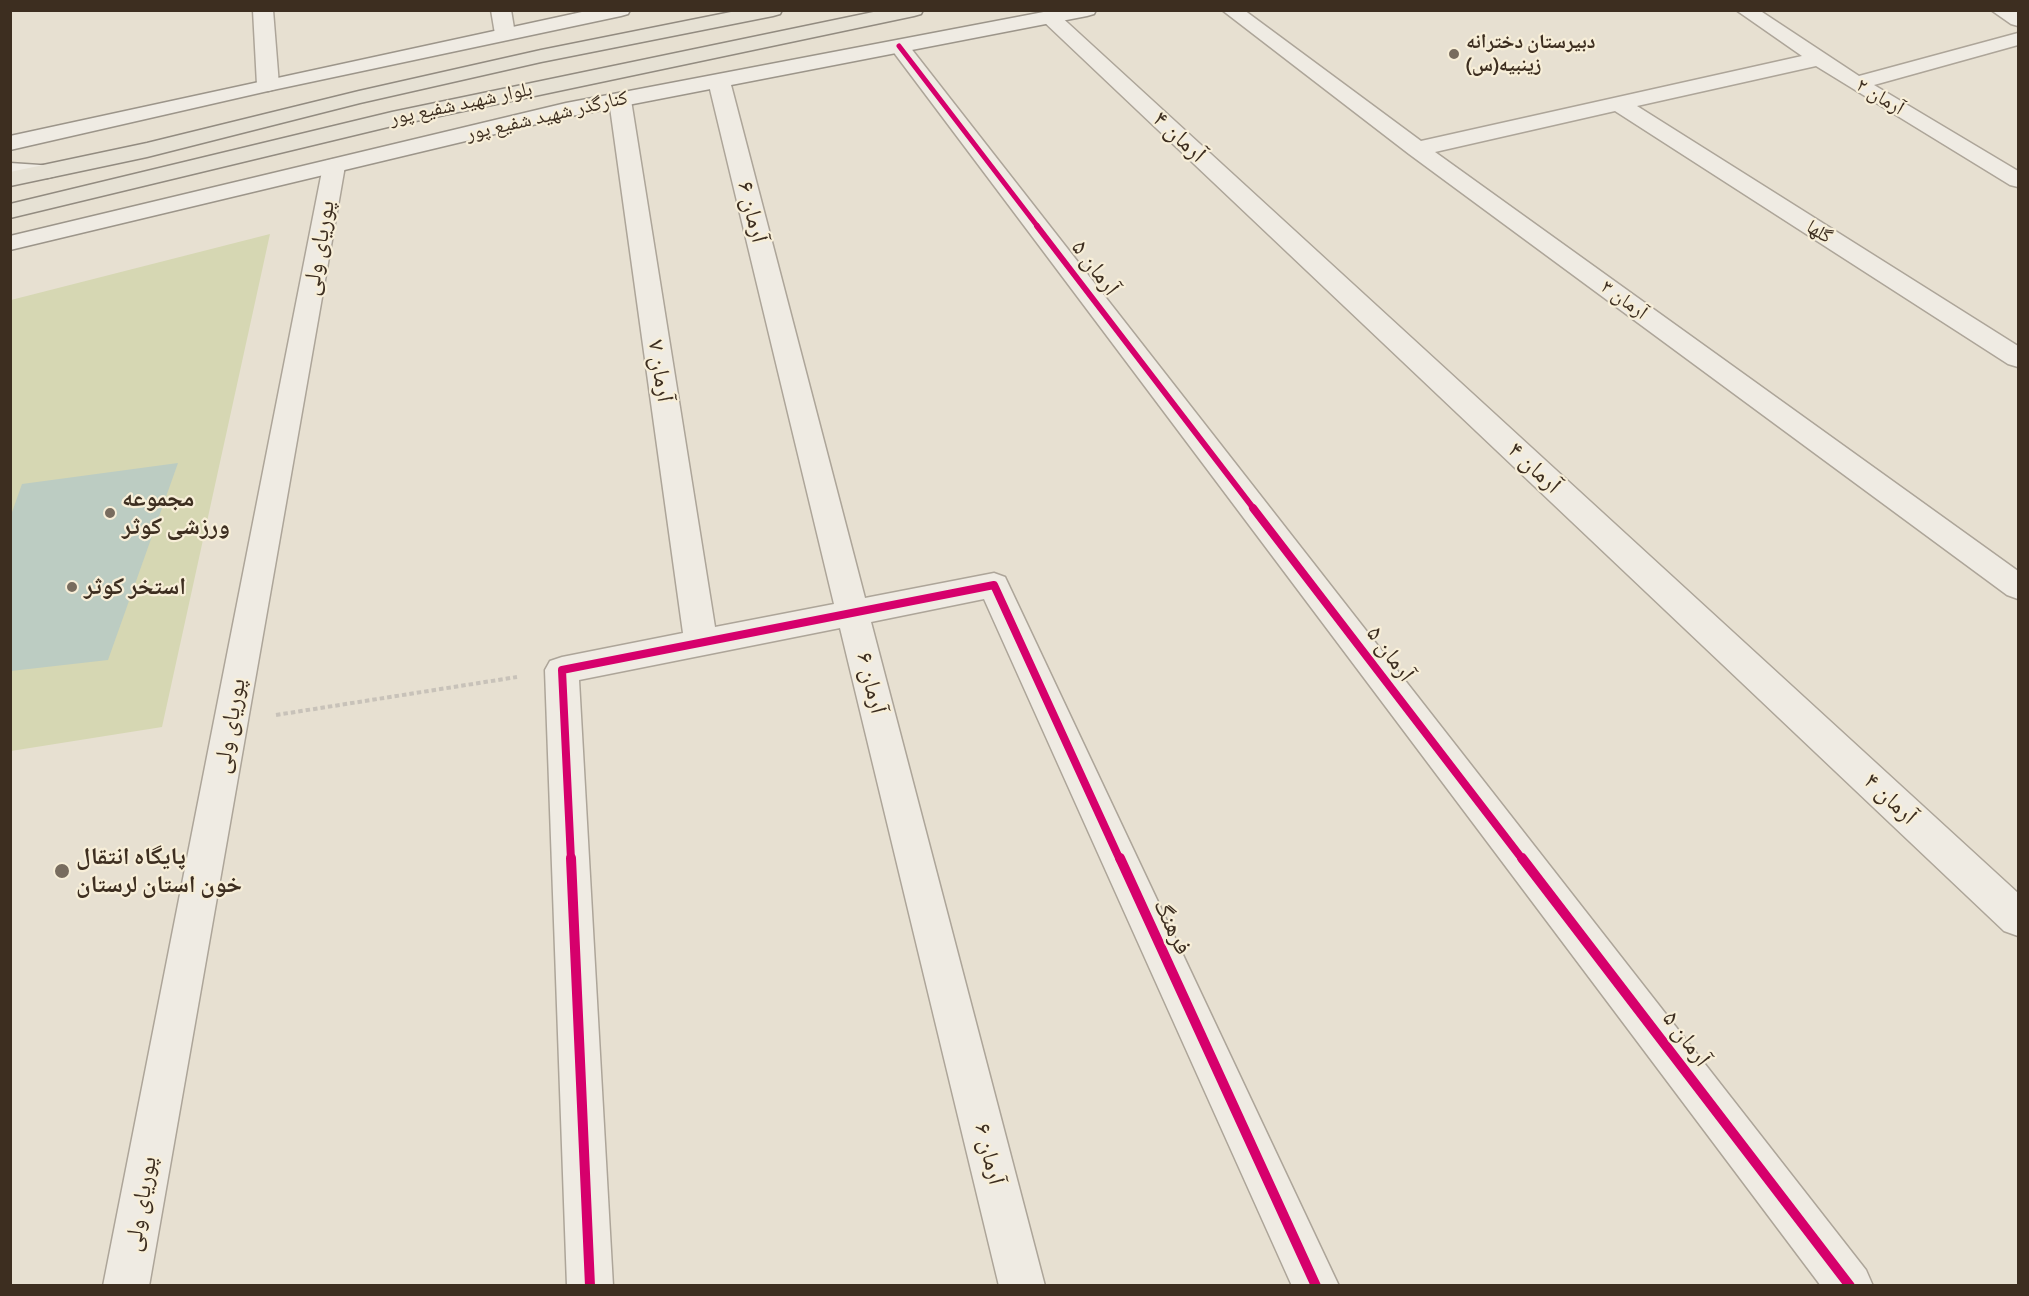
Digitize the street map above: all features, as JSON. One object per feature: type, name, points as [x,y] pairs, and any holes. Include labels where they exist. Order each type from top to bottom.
[{"type":"main road","name":"بلوار شهید شفیع پور","points":[[10,179],[147,150],[541,56],[773,10]]},
{"type":"main road","name":"بلوار شهید شفیع پور","points":[[10,211],[280,145],[334,150],[588,77],[914,10]]},
{"type":"main road","points":[[324,106],[313,115],[313,124],[334,150]]},
{"type":"main road","points":[[275,118],[285,116],[297,124],[293,135],[280,145]]},
{"type":"street","points":[[263,10],[268,85]]},
{"type":"street","points":[[501,10],[506,34]]},
{"type":"street","points":[[10,144],[268,85],[621,10]]},
{"type":"street","name":"کنارگذر شهید شفیع پور","points":[[10,243],[334,150],[620,100],[1087,10]]},
{"type":"street","name":"آرمان ۳","points":[[1231,10],[2019,587]]},
{"type":"street","name":"آرمان ۲","points":[[1745,10],[1856,83],[2019,180]]},
{"type":"street","points":[[2000,10],[2019,20]]},
{"type":"street","name":"آرمان ۴","points":[[1050,17],[2019,918]]},
{"type":"street","points":[[1856,83],[2019,39]]},
{"type":"street","name":"آرمان ۵","points":[[900,46],[1850,1286]]},
{"type":"street","points":[[1417,148],[1620,105],[1818,59]]},
{"type":"street","name":"آرمان ۶","points":[[719,81],[1022,1286]]},
{"type":"street","name":"آرمان ۷","points":[[620,100],[701,643]]},
{"type":"street","name":"گلها","points":[[1620,105],[2019,358]]},
{"type":"street","name":"پوریای ولی","points":[[126,1286],[231,723],[334,150]]},
{"type":"street","points":[[10,170],[46,171]]},
{"type":"street","name":"فرهنگ","points":[[854,613],[994,585],[1316,1286]]},
{"type":"street","points":[[590,1286],[562,670],[854,613]]},
{"type":"path","points":[[231,723],[562,670]]},
{"type":"green space","name":"مجموعه ورزشی کوثر","points":[[270,234],[162,727],[11,751],[11,300]]},
{"type":"shaded area","name":"استخر کوثر","points":[[178,463],[108,660],[11,671],[11,515],[22,484]]},
{"type":"cycle path","points":[[899,46],[1850,1286]]},
{"type":"cycle path","points":[[590,1286],[562,670],[994,585],[1316,1286]]},
{"type":"place","name":"دبیرستان دخترانه زینبیه(س)","points":[[1454,54]]},
{"type":"place","name":"مجموعه ورزشی کوثر","points":[[110,513]]},
{"type":"place","name":"استخر کوثر","points":[[72,587]]},
{"type":"place","name":"پایگاه انتقال خون استان لرستان","points":[[62,871]]}]
